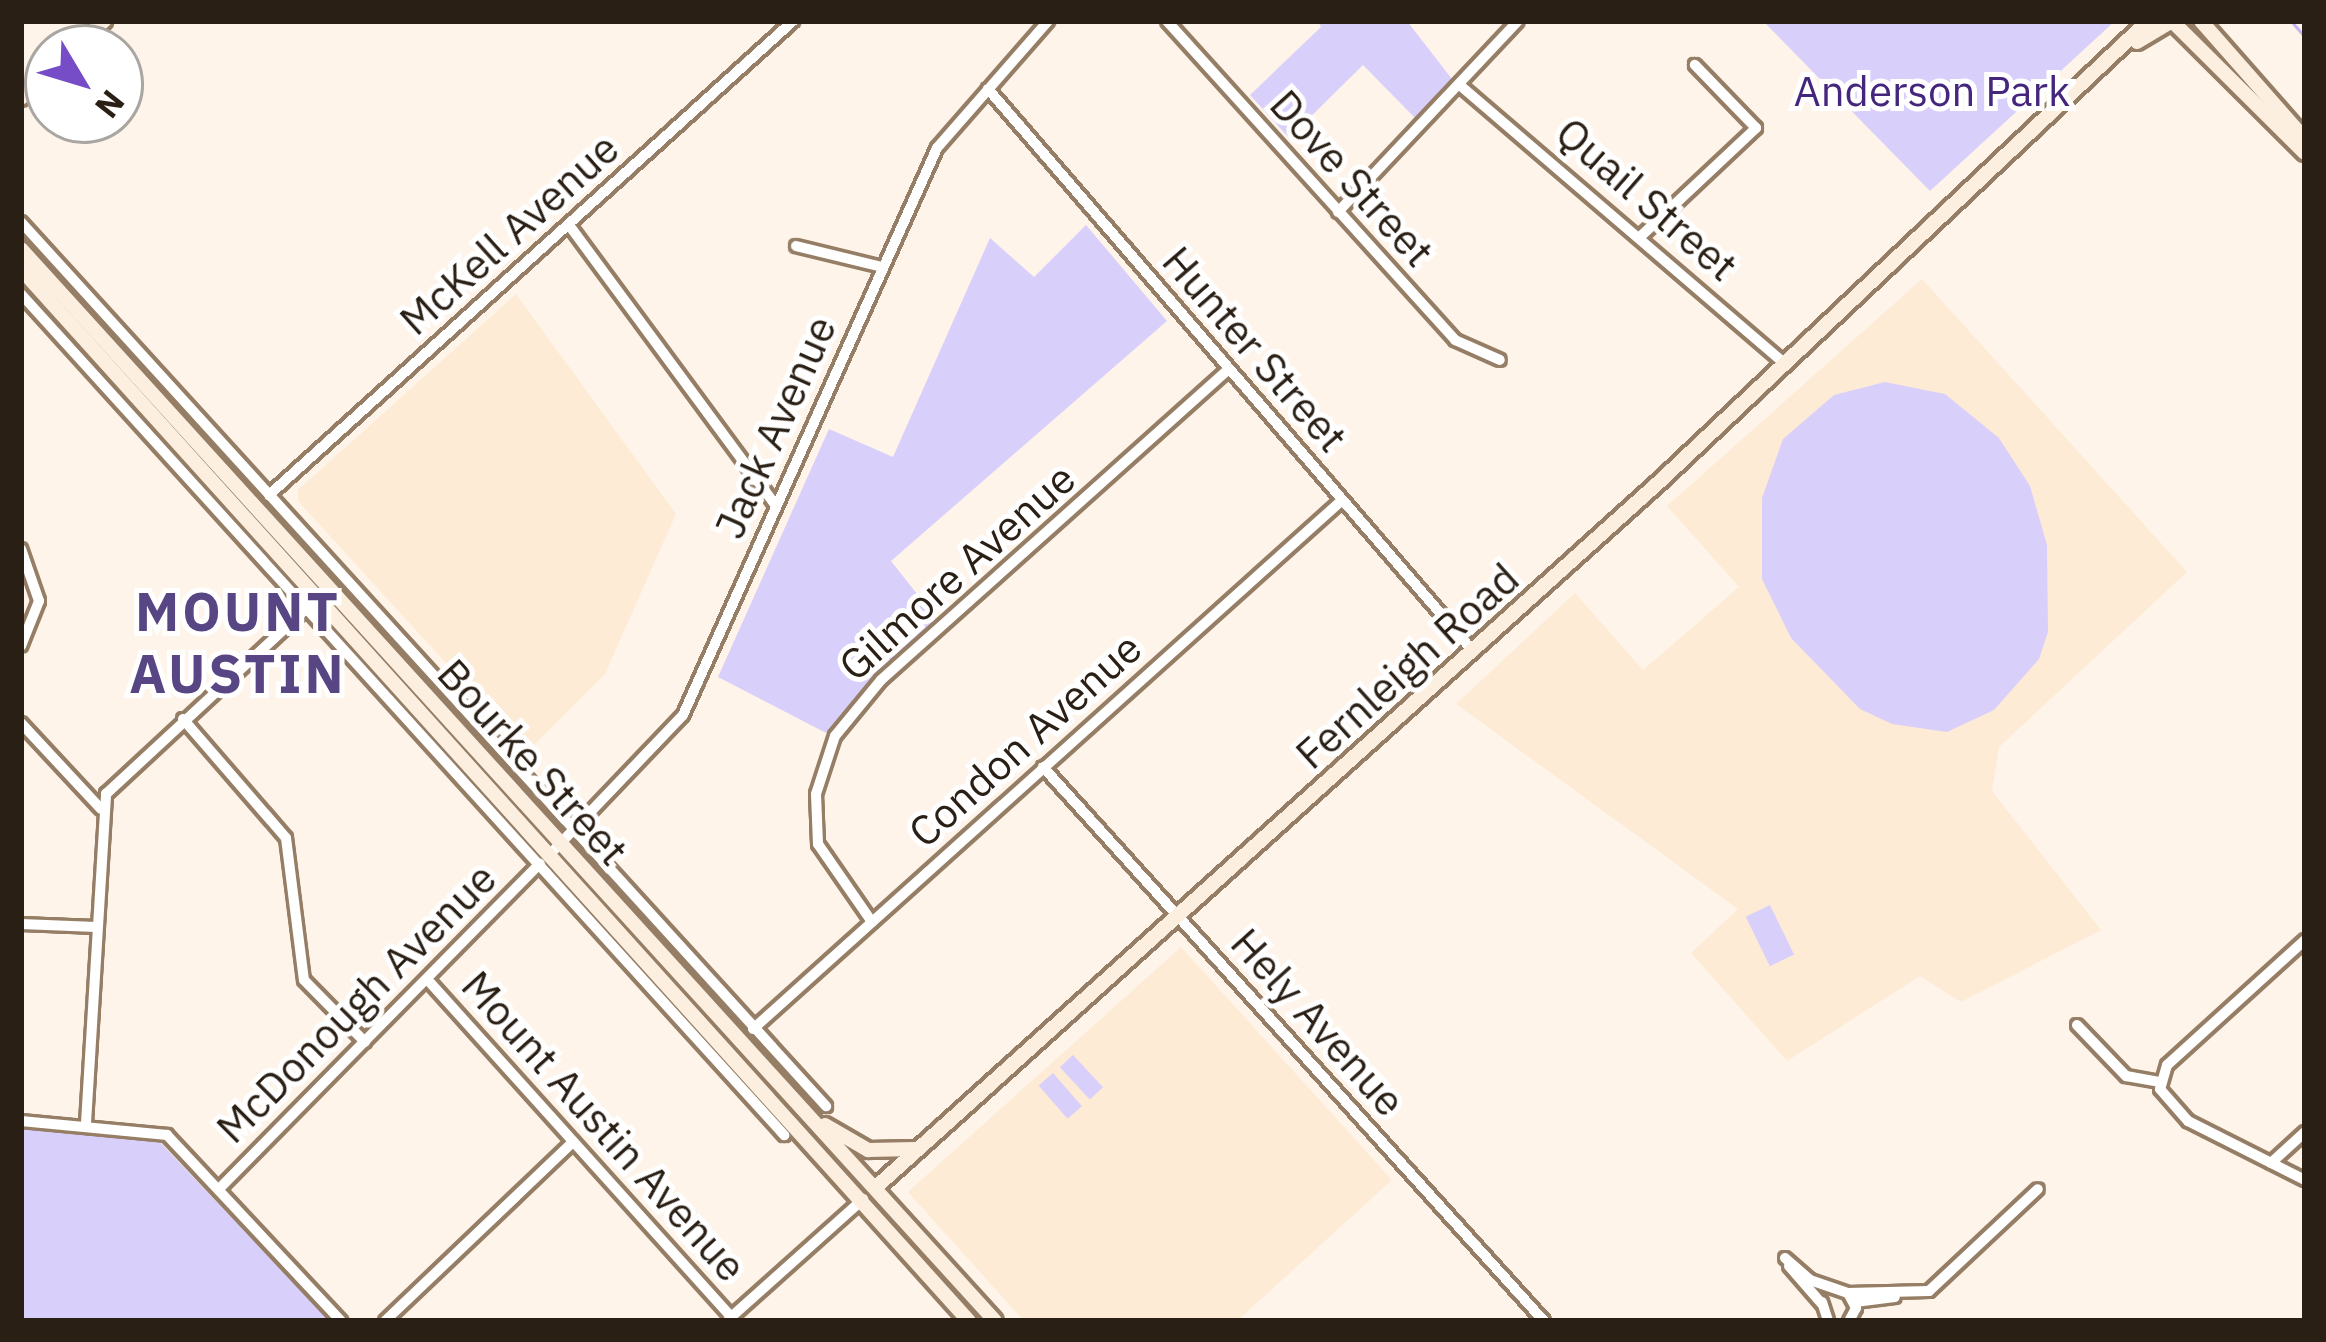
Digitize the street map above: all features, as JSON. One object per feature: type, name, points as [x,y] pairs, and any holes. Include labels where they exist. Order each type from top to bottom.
[{"type":"main road","name":"Fernleigh Road","points":[[875,1188],[1786,365],[2124,51],[2148,21]]},
{"type":"main road","points":[[2201,21],[2305,139]]},
{"type":"main road","name":"Fernleigh Road","points":[[2124,51],[2173,22]]},
{"type":"main road","points":[[2173,22],[2305,153]]},
{"type":"main road","name":"Bourke Street","points":[[21,249],[324,592],[995,1321]]},
{"type":"main road","name":"Bourke Street","points":[[21,269],[324,592]]},
{"type":"main road","name":"Bourke Street","points":[[556,847],[970,1321]]},
{"type":"main road","points":[[777,1081],[854,1145],[890,1153],[925,1144]]},
{"type":"street","name":"McKell Avenue","points":[[269,495],[793,21]]},
{"type":"street","name":"Jack Avenue","points":[[556,847],[683,715],[937,148],[1048,21]]},
{"type":"street","name":"Dove Street","points":[[1168,21],[1455,340],[1500,360]]},
{"type":"street","points":[[1338,212],[1462,87],[1519,21]]},
{"type":"street","points":[[1640,236],[1756,128],[1695,64]]},
{"type":"street","name":"Quail Street","points":[[1462,87],[1786,365]]},
{"type":"street","name":"Hunter Street","points":[[988,89],[1473,651]]},
{"type":"street","name":"Bourke Street","points":[[21,222],[826,1106]]},
{"type":"street","points":[[569,225],[776,506]]},
{"type":"street","points":[[796,246],[882,267]]},
{"type":"street","name":"Bourke Street","points":[[21,294],[784,1136]]},
{"type":"street","name":"Gilmore Avenue","points":[[872,922],[818,844],[816,794],[835,736],[881,680],[1228,370]]},
{"type":"street","name":"Condon Avenue","points":[[753,1029],[1342,501]]},
{"type":"street","points":[[21,549],[39,601],[21,646]]},
{"type":"street","points":[[86,1123],[101,808],[116,781],[324,592]]},
{"type":"street","points":[[183,719],[286,838],[304,980],[365,1042]]},
{"type":"street","points":[[21,722],[101,808]]},
{"type":"street","name":"Hely Avenue","points":[[1043,767],[1544,1321]]},
{"type":"street","name":"McDonough Avenue","points":[[219,1189],[540,864]]},
{"type":"street","points":[[21,925],[96,926]]},
{"type":"street","points":[[2160,1082],[2182,1050],[2305,940]]},
{"type":"street","name":"Mount Austin Avenue","points":[[427,979],[729,1319]]},
{"type":"street","points":[[2077,1025],[2126,1076],[2160,1082]]},
{"type":"street","points":[[710,1052],[724,1040]]},
{"type":"street","points":[[2160,1082],[2171,1109],[2305,1180]]},
{"type":"street","points":[[21,1120],[86,1123],[167,1135],[341,1321]]},
{"type":"street","points":[[2271,1162],[2305,1132]]},
{"type":"street","points":[[385,1321],[573,1142]]},
{"type":"street","name":"Fernleigh Road","points":[[729,1319],[875,1188]]},
{"type":"street","points":[[1823,1315],[1785,1258],[1853,1310],[1929,1291],[2038,1189]]},
{"type":"street","points":[[1823,1315],[1832,1292]]},
{"type":"shaded area","points":[[1922,279],[2187,572],[1999,747],[1992,791],[2101,930],[1961,1002],[1920,976],[1787,1061],[1691,953],[1738,909],[1456,704],[1575,593],[1643,670],[1739,587],[1667,506]]},
{"type":"shaded area","points":[[516,294],[676,514],[605,674],[527,752],[298,501],[298,490]]},
{"type":"shaded area","points":[[1181,947],[1392,1180],[1237,1321],[1024,1321],[908,1192]]},
{"type":"green space","points":[[1318,21],[1407,21],[1455,83],[1418,121],[1363,65],[1289,138],[1250,95],[1321,27]]},
{"type":"green space","name":"Anderson Park","points":[[1763,21],[2115,21],[1930,191]]},
{"type":"green space","points":[[1086,225],[1167,321],[891,561],[936,618],[826,733],[718,677],[829,429],[893,457],[990,238],[1034,277]]},
{"type":"green space","points":[[1885,382],[1945,394],[1999,438],[2030,486],[2047,545],[2048,632],[2039,659],[1994,710],[1947,732],[1892,724],[1860,709],[1791,638],[1762,579],[1762,498],[1783,439],[1834,395]]},
{"type":"green space","points":[[1770,905],[1794,954],[1770,966],[1746,917]]},
{"type":"green space","points":[[1073,1055],[1103,1087],[1090,1099],[1060,1067]]},
{"type":"green space","points":[[1053,1073],[1082,1106],[1068,1119],[1039,1085]]},
{"type":"green space","points":[[21,1129],[157,1139],[330,1321],[21,1321]]},
{"type":"waterway","points":[[2291,21],[2305,37]]},
{"type":"district","name":"MOUNT AUSTIN","points":[[238,642]]}]
